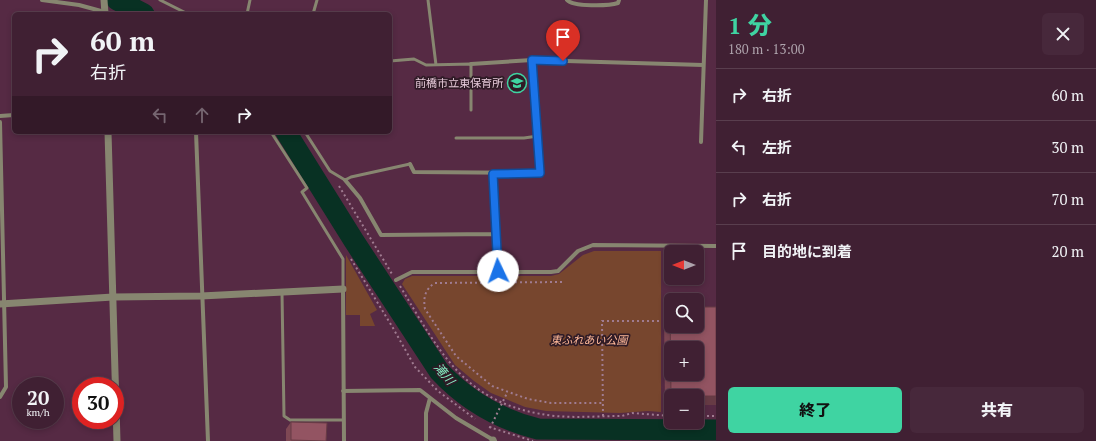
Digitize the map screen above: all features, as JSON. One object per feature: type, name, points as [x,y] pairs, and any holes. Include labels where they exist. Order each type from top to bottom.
[{"type":"street","points":[[42,0],[104,8]]},
{"type":"street","points":[[567,0],[574,4],[609,5],[618,3],[619,0]]},
{"type":"street","points":[[701,142],[706,0]]},
{"type":"street","points":[[471,64],[532,60],[703,65]]},
{"type":"street","points":[[410,164],[414,172],[493,174],[540,173],[532,60]]},
{"type":"street","points":[[0,116],[12,115]]},
{"type":"street","points":[[0,122],[2,304],[6,387],[0,397]]},
{"type":"street","points":[[108,134],[117,441]]},
{"type":"street","points":[[196,134],[201,296],[208,441]]},
{"type":"street","points":[[493,174],[498,271]]},
{"type":"street","points":[[345,180],[360,198],[381,235],[495,234]]},
{"type":"street","points":[[396,280],[412,272],[558,270],[578,251],[593,245],[716,246]]},
{"type":"street","points":[[2,304],[343,289],[344,441]]},
{"type":"street","points":[[343,390],[420,390],[456,418],[494,441]]},
{"type":"street","points":[[426,441],[426,413],[430,398]]},
{"type":"lane","points":[[160,0],[167,1],[185,12]]},
{"type":"lane","points":[[247,12],[250,0]]},
{"type":"lane","points":[[314,12],[317,0]]},
{"type":"lane","points":[[428,0],[436,65]]},
{"type":"lane","points":[[392,61],[414,59],[426,65],[471,64],[471,110]]},
{"type":"lane","points":[[272,134],[307,188],[302,192],[343,259],[343,289]]},
{"type":"lane","points":[[306,134],[330,171],[345,180],[351,177],[410,164]]},
{"type":"lane","points":[[456,138],[524,138],[538,136]]},
{"type":"lane","points":[[282,291],[284,416],[290,420],[343,420]]},
{"type":"path","points":[[330,171],[435,343],[455,370],[473,385],[502,403],[533,413],[557,416],[622,416],[632,414],[664,416]]},
{"type":"path","points":[[347,253],[415,367],[438,392],[476,420]]},
{"type":"path","points":[[562,282],[435,283],[426,292],[423,300],[425,309],[456,356],[492,386],[507,393],[551,403],[603,402]]},
{"type":"path","points":[[603,416],[602,321],[659,321]]},
{"type":"path","points":[[490,428],[507,393]]},
{"type":"path","points":[[704,416],[716,416]]},
{"type":"path","points":[[486,426],[533,441]]},
{"type":"green space","name":"東ふれあい公園","points":[[594,251],[661,251],[661,412],[648,411],[620,413],[546,411],[525,407],[491,393],[455,365],[402,284],[405,279],[412,276],[551,276],[559,274],[583,255]]},
{"type":"green space","points":[[346,255],[377,310],[370,314],[375,326],[360,326],[360,315],[346,315]]},
{"type":"building","points":[[704,307],[716,307],[716,396],[704,396],[704,389],[671,389],[671,381],[704,381],[704,341],[670,341],[670,333],[704,333]]},
{"type":"building","points":[[291,422],[327,423],[326,441],[291,440]]},
{"type":"waterway","name":"滝川","points":[[117,0],[140,12]]},
{"type":"waterway","name":"滝川","points":[[287,134],[354,241],[439,371],[460,391],[496,414],[509,420],[538,429],[716,430]]},
{"type":"place","name":"前橋市立東保育所","points":[[517,83]]},
{"type":"route","points":[[498,271],[493,174],[540,173],[532,60],[563,61]]}]
